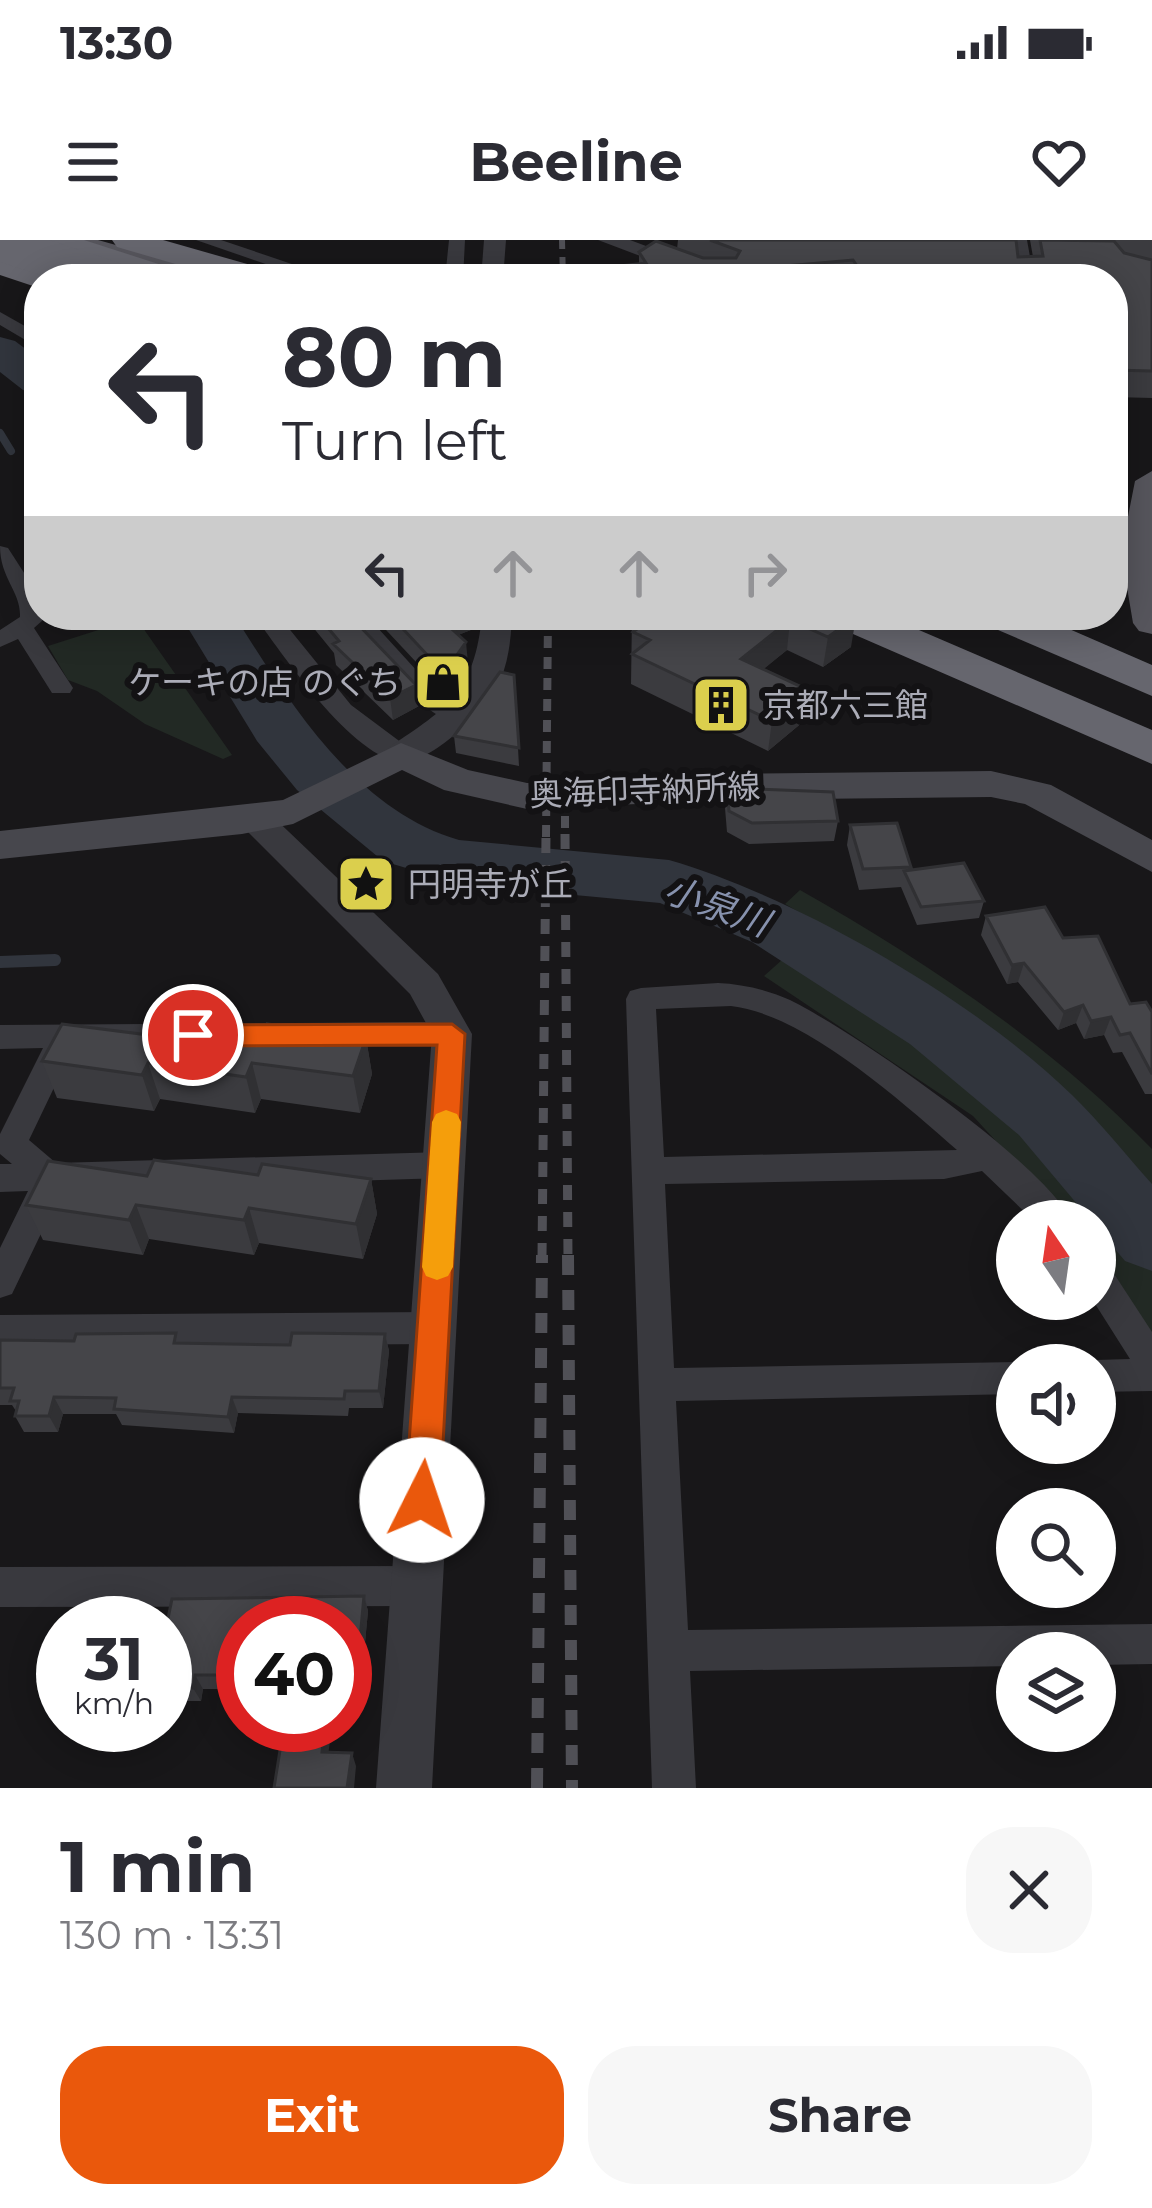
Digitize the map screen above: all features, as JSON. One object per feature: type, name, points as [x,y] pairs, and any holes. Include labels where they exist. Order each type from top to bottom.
[{"type":"highway","points":[[52,240],[125,264]]},
{"type":"highway","points":[[128,240],[211,264]]},
{"type":"highway","points":[[0,245],[56,264]]},
{"type":"highway","points":[[0,245],[62,264]]},
{"type":"highway","points":[[881,630],[1152,748]]},
{"type":"highway","points":[[968,630],[1152,714]]},
{"type":"highway","points":[[1034,630],[1152,682]]},
{"type":"highway","points":[[1096,630],[1152,658]]},
{"type":"main road","points":[[68,240],[153,264]]},
{"type":"main road","points":[[0,245],[51,264]]},
{"type":"main road","points":[[1152,482],[1137,535],[1134,570],[1152,623]]},
{"type":"main road","points":[[0,845],[274,815],[393,760]]},
{"type":"main road","name":"奥海印寺納所線","points":[[393,760],[527,796],[725,787],[992,784],[1037,794],[1152,858]]},
{"type":"street","points":[[204,240],[280,264]]},
{"type":"street","points":[[609,240],[642,245],[687,264]]},
{"type":"street","points":[[0,554],[24,591]]},
{"type":"street","points":[[277,630],[333,703],[393,760],[458,717],[479,692],[496,655],[496,630]]},
{"type":"street","points":[[366,630],[429,699],[458,717]]},
{"type":"street","points":[[11,635],[61,688]]},
{"type":"street","points":[[274,815],[424,984],[452,1034],[404,1788]]},
{"type":"street","points":[[674,1788],[641,999],[742,995],[761,1000],[842,1048],[990,1156],[1034,1200]]},
{"type":"street","points":[[0,1036],[452,1034]]},
{"type":"street","points":[[52,1178],[11,1144],[64,1036]]},
{"type":"street","points":[[649,1172],[944,1166],[990,1156]]},
{"type":"street","points":[[0,1178],[444,1165]]},
{"type":"street","points":[[0,1283],[52,1178]]},
{"type":"street","points":[[1116,1307],[1152,1363]]},
{"type":"street","points":[[0,1331],[434,1328]]},
{"type":"street","points":[[1116,1376],[1152,1375]]},
{"type":"street","points":[[658,1385],[996,1378]]},
{"type":"street","points":[[0,1587],[417,1586]]},
{"type":"street","points":[[668,1652],[1152,1645]]},
{"type":"shaded area","points":[[98,630],[144,630],[232,755],[223,759],[145,724],[97,691],[68,680],[48,646]]},
{"type":"shaded area","points":[[800,890],[940,976],[1072,1074],[1152,1149],[1152,1185],[1113,1142],[1027,1064],[934,995],[785,904]]},
{"type":"shaded area","points":[[792,951],[834,970],[912,1022],[987,1082],[1104,1200],[1050,1200],[973,1116],[764,976]]},
{"type":"shaded area","points":[[1116,1214],[1152,1256],[1152,1334],[1116,1284]]},
{"type":"building","points":[[710,240],[1016,240],[1018,257],[1043,256],[1040,240],[1114,241],[1124,253],[1152,260],[1152,371],[1128,370],[1128,264],[856,264],[853,260],[637,264],[646,263],[639,252],[656,241],[703,258],[736,258],[740,251]]},
{"type":"building","points":[[330,630],[363,630],[416,685],[390,698],[333,644],[339,641]]},
{"type":"building","points":[[404,630],[453,630],[466,642],[444,673]]},
{"type":"building","points":[[777,630],[741,659],[808,690],[772,721],[632,654],[650,640],[633,632]]},
{"type":"building","points":[[500,672],[514,675],[519,748],[454,736]]},
{"type":"building","points":[[727,788],[833,792],[838,821],[752,823],[729,811]]},
{"type":"building","points":[[897,823],[911,867],[863,869],[850,825]]},
{"type":"building","points":[[964,863],[984,901],[921,907],[904,871]]},
{"type":"building","points":[[1045,907],[1063,938],[1098,936],[1130,1004],[1146,1002],[1152,1012],[1152,1074],[1130,1033],[1120,1035],[1111,1017],[1091,1021],[1083,1005],[1064,1012],[1024,963],[1012,965],[986,916]]},
{"type":"building","points":[[62,1024],[157,1036],[162,1025],[261,1038],[267,1024],[366,1038],[353,1076],[252,1063],[246,1077],[148,1063],[142,1075],[42,1061]]},
{"type":"building","points":[[154,1160],[258,1175],[262,1164],[371,1179],[356,1224],[249,1208],[244,1220],[136,1205],[129,1220],[26,1205],[48,1161],[147,1176]]},
{"type":"building","points":[[176,1333],[174,1343],[290,1345],[292,1333],[385,1334],[379,1391],[345,1391],[344,1399],[232,1397],[228,1417],[114,1409],[116,1398],[54,1397],[49,1416],[15,1416],[19,1401],[10,1401],[14,1388],[0,1388],[0,1340],[74,1341],[76,1334]]},
{"type":"building","points":[[216,1598],[216,1675],[195,1675],[193,1688],[192,1688],[192,1599]]},
{"type":"building","points":[[280,1752],[352,1753],[347,1788],[274,1788]]},
{"type":"waterway","name":"小泉川","points":[[0,350],[24,369]]},
{"type":"waterway","points":[[0,433],[11,451]]},
{"type":"waterway","name":"小泉川","points":[[216,630],[277,728],[318,776],[405,846],[459,862],[669,882],[775,925],[935,1025],[1045,1114],[1152,1238]]},
{"type":"waterway","points":[[0,962],[55,960]]},
{"type":"railway","points":[[562,240],[563,264]]},
{"type":"railway","points":[[546,837],[548,630]]},
{"type":"railway","points":[[565,816],[565,834]]},
{"type":"railway","points":[[542,1258],[546,834]]},
{"type":"railway","points":[[565,834],[568,1258]]},
{"type":"railway","points":[[537,1788],[542,1255]]},
{"type":"railway","points":[[568,1255],[572,1788]]},
{"type":"slow traffic","points":[[437,1267],[446,1122]]},
{"type":"place","name":"ケーキの店 のぐち","points":[[443,682]]},
{"type":"place","name":"京都六三館","points":[[721,705]]},
{"type":"place","name":"円明寺が丘","points":[[366,884]]},
{"type":"route","points":[[193,1035],[452,1034],[422,1500]]}]
